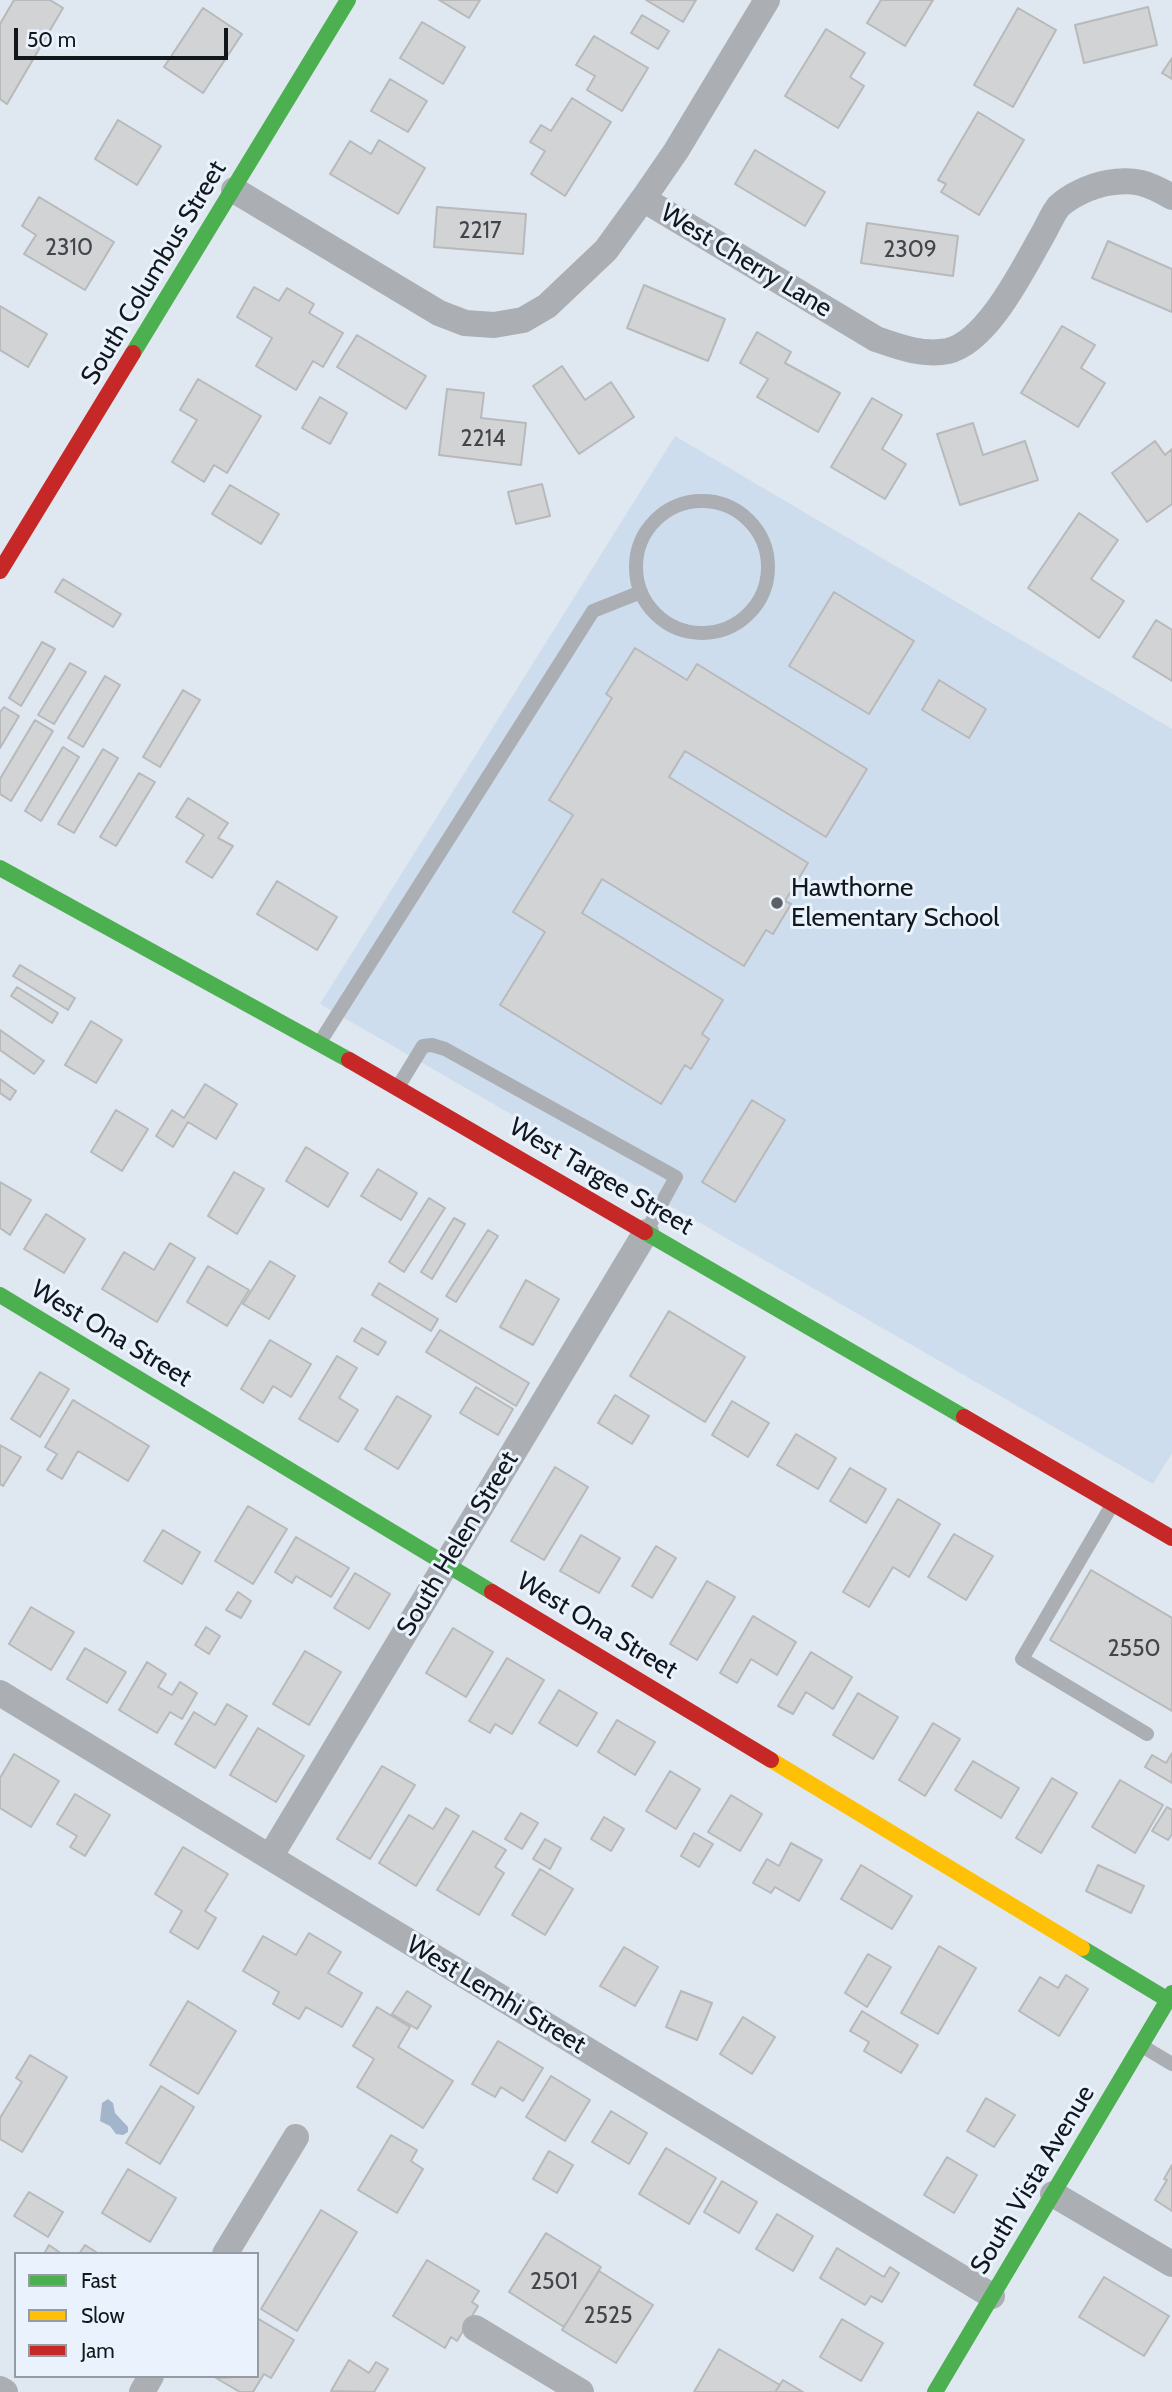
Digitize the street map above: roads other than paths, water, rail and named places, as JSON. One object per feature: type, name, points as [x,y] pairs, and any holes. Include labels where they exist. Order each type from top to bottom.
[{"type":"street","name":"South Columbus Street","points":[[0,571],[348,0]]},
{"type":"street","points":[[643,199],[676,151],[766,0]]},
{"type":"street","name":"West Cherry Lane","points":[[234,190],[439,313],[465,323],[494,325],[523,320],[547,306],[606,250],[643,199],[876,339],[912,351],[949,351],[977,334],[998,311],[1059,206],[1078,194],[1099,185],[1123,180],[1150,184],[1172,197]]},
{"type":"street","name":"West Targee Street","points":[[0,868],[320,1043],[1172,1538]]},
{"type":"street","name":"South Helen Street","points":[[270,1857],[646,1232]]},
{"type":"street","name":"West Ona Street","points":[[0,1295],[1170,1996]]},
{"type":"street","name":"West Lemhi Street","points":[[0,1693],[992,2296]]},
{"type":"street","name":"South Vista Avenue","points":[[935,2392],[1170,1996]]},
{"type":"street","points":[[226,2252],[296,2137]]},
{"type":"street","points":[[1053,2194],[1172,2264]]},
{"type":"street","points":[[475,2328],[581,2392]]},
{"type":"street","points":[[0,2389],[5,2392]]},
{"type":"lane","points":[[707,501],[729,506],[747,519],[761,537],[768,557],[768,579],[761,599],[747,616],[730,628],[709,633],[688,632],[668,624],[652,610],[640,592],[636,570],[639,548],[648,528],[664,512],[685,503],[707,501]]},
{"type":"lane","points":[[320,1043],[593,611],[640,592]]},
{"type":"lane","points":[[398,1088],[423,1046],[432,1045],[445,1049],[677,1177],[646,1232]]},
{"type":"lane","points":[[1113,1504],[1021,1659],[1147,1734]]},
{"type":"lane","points":[[1141,2046],[1172,2064]]},
{"type":"place","name":"Hawthorne Elementary School","points":[[777,903]]}]
